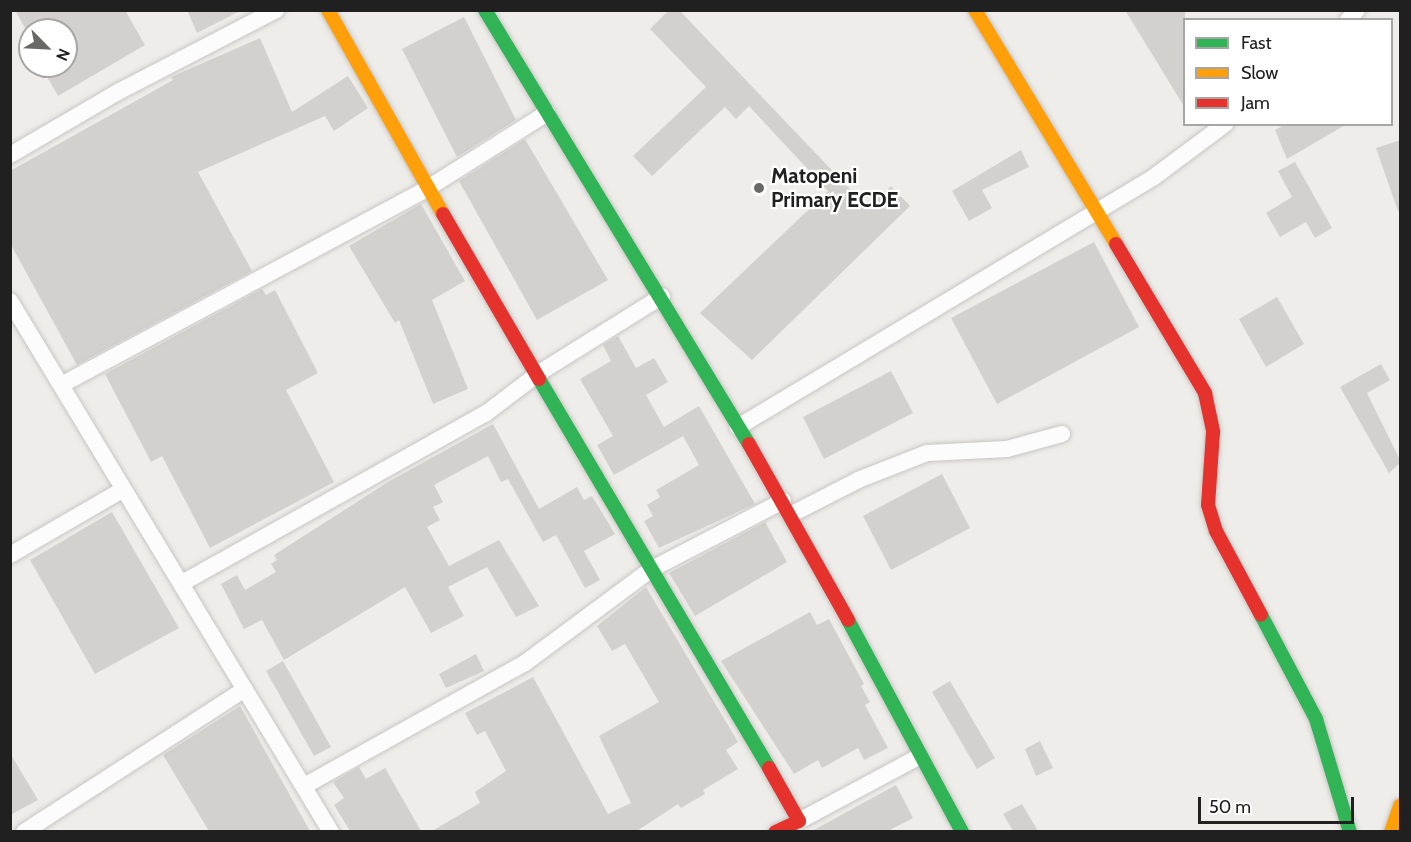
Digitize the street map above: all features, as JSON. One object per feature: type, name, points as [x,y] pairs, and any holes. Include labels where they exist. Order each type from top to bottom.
[{"type":"street","points":[[10,155],[118,92],[276,10]]},
{"type":"street","points":[[328,10],[428,188],[539,373],[650,570],[799,821]]},
{"type":"street","points":[[485,10],[662,296],[786,508],[962,831]]},
{"type":"street","points":[[975,10],[1098,211],[1205,393],[1213,432],[1208,505],[1216,531],[1316,719],[1350,831]]},
{"type":"street","points":[[63,384],[428,188],[547,113]]},
{"type":"street","points":[[738,427],[1098,211],[1223,126]]},
{"type":"street","points":[[182,584],[485,414],[539,373],[662,296]]},
{"type":"street","points":[[10,301],[63,384],[122,490],[182,584],[331,831]]},
{"type":"street","points":[[304,786],[525,663],[650,570],[786,508],[927,453],[1007,449],[1062,434]]},
{"type":"street","points":[[10,555],[122,490]]},
{"type":"street","points":[[24,831],[245,689]]},
{"type":"street","points":[[775,831],[799,821],[920,756]]},
{"type":"street","points":[[1391,831],[1401,806]]},
{"type":"building","points":[[15,10],[125,10],[145,45],[58,96],[48,78],[78,78],[78,18],[19,18]]},
{"type":"building","points":[[187,10],[242,10],[197,33]]},
{"type":"building","points":[[669,10],[679,10],[868,208],[891,186],[910,206],[752,360],[700,313],[828,191],[749,106],[736,119],[725,107],[652,176],[633,156],[706,87],[650,29]]},
{"type":"building","points":[[1125,10],[1185,10],[1185,18],[1183,18],[1183,105]]},
{"type":"building","points":[[464,17],[516,120],[457,157],[402,49]]},
{"type":"building","points":[[260,38],[292,112],[348,76],[368,108],[334,131],[325,116],[198,172],[252,271],[77,365],[10,243],[10,171],[173,80],[171,77]]},
{"type":"building","points":[[1282,126],[1344,126],[1287,159],[1275,130]]},
{"type":"building","points":[[525,139],[608,280],[537,320],[459,181]]},
{"type":"building","points":[[1401,140],[1401,210],[1398,211],[1376,148]]},
{"type":"building","points":[[1021,150],[1029,167],[982,190],[992,208],[969,221],[952,191]]},
{"type":"building","points":[[1295,162],[1332,228],[1315,238],[1306,222],[1280,237],[1266,213],[1292,197],[1278,171]]},
{"type":"building","points":[[421,204],[465,281],[432,300],[468,389],[433,404],[399,320],[395,323],[349,246]]},
{"type":"building","points":[[1094,242],[1139,327],[997,404],[951,318]]},
{"type":"building","points":[[262,289],[266,295],[275,290],[318,373],[286,390],[334,482],[210,548],[162,456],[151,462],[105,374]]},
{"type":"building","points":[[1277,297],[1304,344],[1266,367],[1239,319]]},
{"type":"building","points":[[618,336],[636,368],[654,358],[668,382],[646,395],[664,427],[699,406],[755,504],[659,548],[644,521],[653,516],[647,505],[660,497],[656,490],[699,465],[683,436],[614,475],[597,445],[613,436],[580,379],[611,361],[603,345]]},
{"type":"building","points":[[1381,364],[1390,380],[1367,393],[1401,462],[1389,473],[1340,387]]},
{"type":"building","points":[[891,371],[913,413],[824,459],[803,417]]},
{"type":"building","points":[[493,424],[539,509],[577,487],[584,500],[592,496],[615,534],[584,551],[600,580],[585,588],[556,535],[543,542],[508,479],[501,482],[488,456],[434,485],[443,502],[433,507],[440,520],[427,527],[449,566],[499,540],[539,606],[516,617],[487,567],[448,587],[464,616],[431,633],[405,587],[284,660],[262,620],[244,629],[221,584],[237,575],[245,590],[276,572],[271,564],[277,560],[274,555],[388,482]]},
{"type":"building","points":[[942,474],[970,528],[891,570],[863,516]]},
{"type":"building","points":[[112,512],[179,628],[95,674],[30,560]]},
{"type":"building","points":[[765,522],[787,562],[695,616],[669,573]]},
{"type":"building","points":[[646,587],[738,742],[726,750],[738,769],[703,790],[705,794],[681,808],[678,804],[637,831],[432,831],[480,803],[475,792],[506,771],[485,731],[477,735],[465,713],[533,677],[608,814],[631,803],[599,736],[659,702],[625,644],[612,651],[597,626]]},
{"type":"building","points":[[810,612],[817,625],[829,619],[864,684],[861,686],[870,702],[865,705],[888,748],[864,760],[858,748],[822,768],[818,760],[794,774],[721,661]]},
{"type":"building","points":[[476,654],[484,671],[446,688],[439,674]]},
{"type":"building","points":[[283,661],[331,747],[314,756],[266,671]]},
{"type":"building","points":[[950,681],[995,758],[977,769],[932,692]]},
{"type":"building","points":[[240,706],[310,831],[209,831],[163,755]]},
{"type":"building","points":[[1040,741],[1053,768],[1036,776],[1025,749]]},
{"type":"building","points":[[10,753],[38,800],[10,815]]},
{"type":"building","points":[[359,767],[366,779],[385,768],[421,831],[350,831],[334,805],[344,798],[333,782]]},
{"type":"building","points":[[896,785],[913,818],[888,831],[812,831]]},
{"type":"building","points":[[1022,804],[1038,831],[1013,831],[1003,814]]},
{"type":"traffic: fast","points":[[485,10],[749,444]]},
{"type":"traffic: fast","points":[[539,379],[769,768]]},
{"type":"traffic: fast","points":[[1261,615],[1316,719],[1350,832]]},
{"type":"traffic: fast","points":[[848,620],[962,832]]},
{"type":"traffic: slow","points":[[328,10],[443,214]]},
{"type":"traffic: slow","points":[[975,10],[1116,244]]},
{"type":"traffic: slow","points":[[1391,832],[1400,806]]},
{"type":"traffic: jam","points":[[443,214],[539,379]]},
{"type":"traffic: jam","points":[[1116,244],[1205,393],[1213,432],[1208,505],[1216,531],[1261,615]]},
{"type":"traffic: jam","points":[[749,444],[848,620]]},
{"type":"traffic: jam","points":[[769,768],[799,821],[775,832]]},
{"type":"place","name":"Matopeni Primary ECDE","points":[[759,188]]}]
